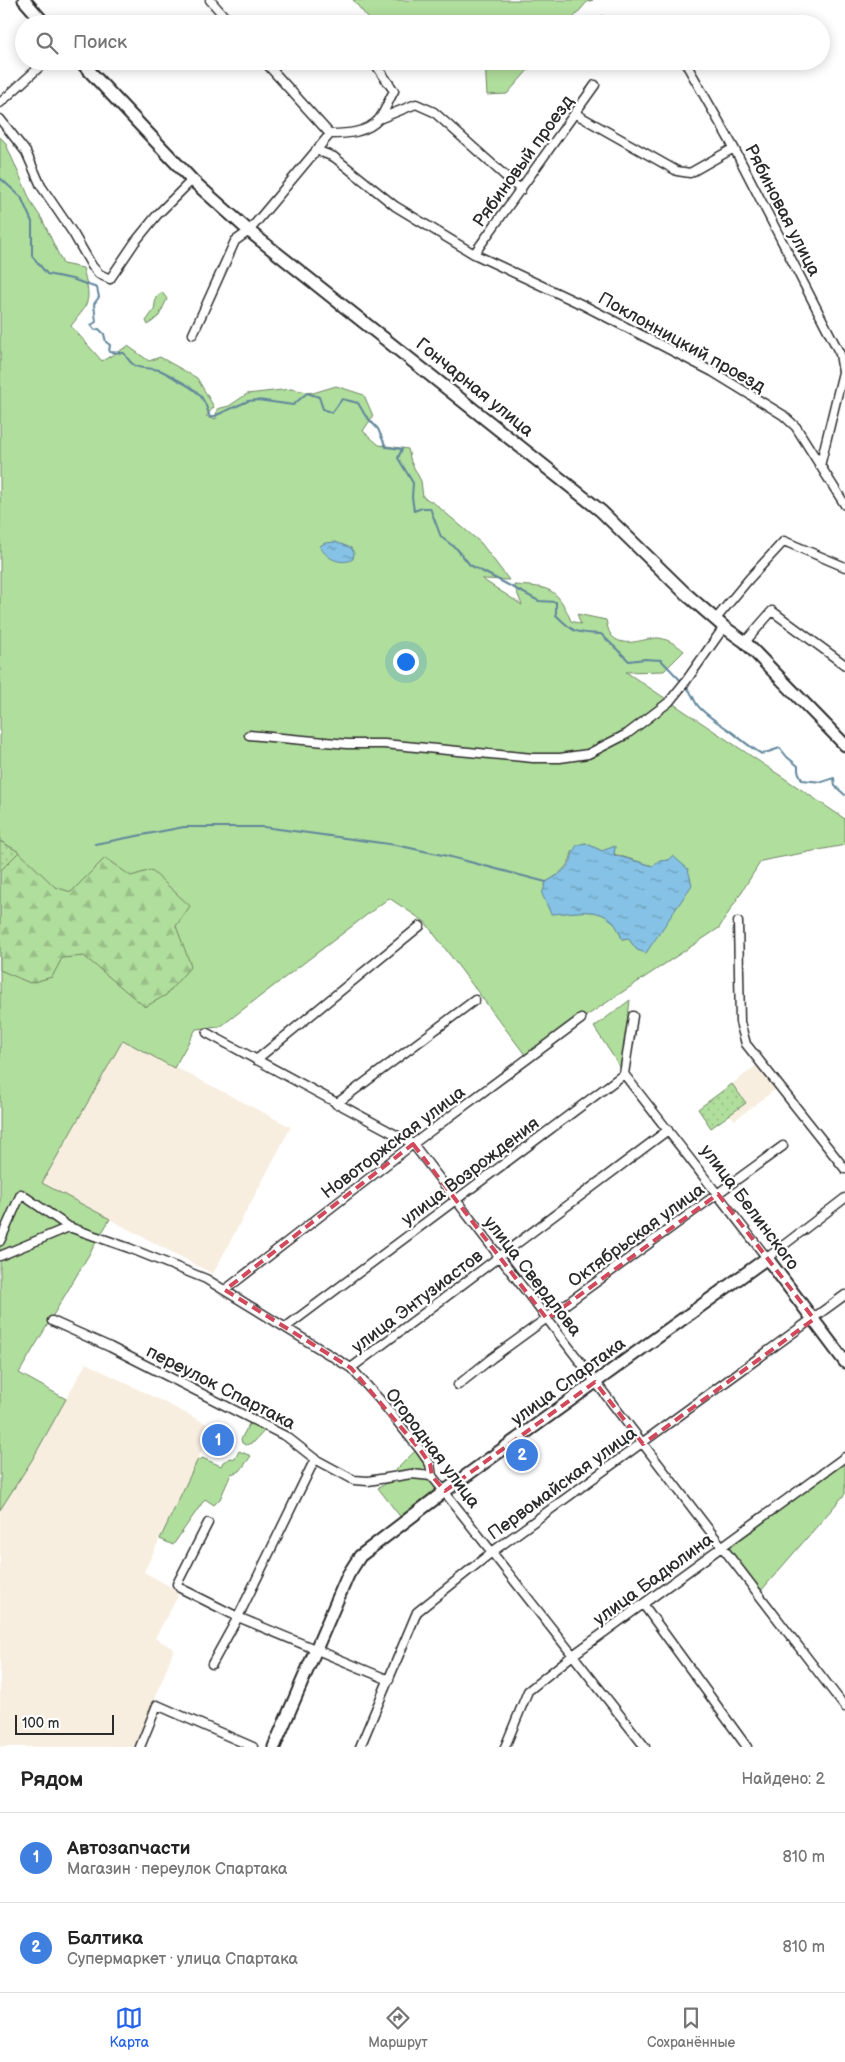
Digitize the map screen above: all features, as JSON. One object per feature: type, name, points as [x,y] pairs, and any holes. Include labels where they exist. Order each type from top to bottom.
[{"type":"street","points":[[24,0],[37,15]]},
{"type":"street","points":[[210,0],[223,15]]},
{"type":"street","points":[[0,103],[36,70]]},
{"type":"street","name":"Гончарная улица","points":[[88,70],[192,180],[249,230],[601,511],[720,623],[746,642],[845,744]]},
{"type":"street","points":[[272,70],[330,134],[349,134],[364,129],[379,119],[416,104],[434,112],[521,190]]},
{"type":"street","points":[[379,70],[394,91],[379,119]]},
{"type":"street","name":"Рябиновая улица","points":[[688,70],[734,148],[840,354],[843,372],[820,466]]},
{"type":"street","name":"Рябиновый проезд","points":[[471,251],[521,190],[595,85]]},
{"type":"street","points":[[576,114],[677,171],[690,173],[734,148]]},
{"type":"street","points":[[0,119],[26,152],[41,186],[73,233],[92,266],[99,274],[110,279],[135,242],[157,215],[192,180]]},
{"type":"street","points":[[193,334],[235,241],[249,230],[330,134]]},
{"type":"street","name":"Поклонницкий проезд","points":[[316,150],[334,157],[395,206],[471,251],[585,306],[713,372],[782,416],[796,427],[845,506]]},
{"type":"street","points":[[249,735],[347,744],[384,744],[533,758],[560,758],[588,754],[627,734],[669,702],[684,684],[749,579],[784,541],[845,567]]},
{"type":"street","points":[[746,642],[772,611],[845,665]]},
{"type":"street","points":[[738,922],[740,1028],[746,1044],[845,1169]]},
{"type":"street","points":[[256,1060],[420,926]]},
{"type":"street","points":[[336,1104],[475,1000]]},
{"type":"street","points":[[624,1074],[633,1016]]},
{"type":"street","name":"Новоторжская улица","points":[[225,1290],[413,1144],[581,1019]]},
{"type":"street","name":"улица Свердлова","points":[[207,1033],[413,1144],[845,1707]]},
{"type":"street","name":"улица Белинского","points":[[624,1074],[814,1319],[845,1362]]},
{"type":"street","name":"улица Возрождения","points":[[286,1327],[624,1074]]},
{"type":"street","name":"улица Энтузиастов","points":[[351,1368],[668,1130]]},
{"type":"street","name":"Октябрьская улица","points":[[458,1385],[783,1146]]},
{"type":"street","name":"Огородная улица","points":[[1,1235],[20,1194],[69,1227],[129,1248],[206,1279],[351,1368],[380,1400],[421,1451],[430,1464],[432,1476],[645,1747]]},
{"type":"street","name":"улица Спартака","points":[[274,1747],[348,1575],[358,1558],[445,1491],[767,1258],[845,1198]]},
{"type":"street","points":[[0,1256],[69,1227]]},
{"type":"street","name":"Первомайская улица","points":[[360,1747],[417,1612],[492,1552],[643,1444],[845,1295]]},
{"type":"street","name":"переулок Спартака","points":[[52,1321],[110,1347],[287,1437],[315,1459],[354,1480],[368,1481],[411,1474],[432,1476]]},
{"type":"street","name":"улица Бадюлина","points":[[504,1747],[528,1691],[573,1655],[845,1458]]},
{"type":"street","points":[[212,1664],[238,1617],[315,1459]]},
{"type":"street","points":[[208,1524],[176,1584],[180,1588],[238,1617],[389,1680]]},
{"type":"street","points":[[643,1604],[747,1747]]},
{"type":"street","points":[[140,1747],[157,1706],[253,1747]]},
{"type":"highlighted area","points":[[413,1144],[547,1319],[718,1194],[814,1319],[643,1444],[595,1382],[445,1491],[432,1476],[430,1464],[421,1451],[351,1368],[225,1290]]},
{"type":"shaded area","points":[[123,1040],[291,1127],[213,1274],[41,1183]]},
{"type":"shaded area","points":[[757,1065],[776,1089],[735,1120],[730,1115],[746,1103],[732,1084]]},
{"type":"shaded area","points":[[86,1363],[213,1427],[144,1572],[178,1591],[177,1598],[155,1638],[174,1649],[137,1747],[0,1747],[0,1510],[32,1460]]},
{"type":"green space","points":[[353,0],[593,0],[587,2],[576,15],[366,15]]},
{"type":"green space","points":[[486,70],[528,70],[507,94],[487,95]]},
{"type":"green space","points":[[0,137],[5,142],[32,204],[42,219],[63,264],[83,268],[88,294],[86,305],[71,326],[102,361],[128,346],[149,361],[160,357],[197,378],[214,407],[206,416],[216,419],[217,409],[229,406],[247,394],[291,389],[313,393],[336,386],[364,395],[373,416],[363,431],[379,445],[408,449],[411,462],[421,481],[423,497],[434,503],[481,543],[509,580],[482,579],[522,605],[514,585],[544,588],[551,591],[561,601],[571,621],[581,624],[577,614],[606,620],[611,635],[621,642],[659,638],[678,646],[684,651],[664,671],[626,672],[845,819],[845,845],[761,861],[719,928],[526,1056],[425,922],[389,898],[220,1027],[196,1029],[174,1068],[123,1040],[42,1183],[110,1219],[19,1373],[66,1399],[32,1460],[0,1510],[0,871],[19,852],[0,841]],"holes":[[[585,843],[602,851],[615,847],[614,854],[653,866],[660,861],[669,860],[637,950],[628,938],[622,939],[613,921],[606,916],[583,911],[563,913],[546,882],[563,870],[569,862],[572,852]]]},
{"type":"green space","points":[[162,292],[167,299],[159,316],[148,325],[146,321],[154,310],[156,297]]},
{"type":"green space","points":[[0,841],[19,852],[0,871]]},
{"type":"green space","points":[[19,852],[55,887],[71,892],[105,858],[131,876],[151,870],[190,906],[176,926],[191,966],[166,995],[145,1007],[84,956],[62,958],[52,977],[30,983],[0,970],[0,871]]},
{"type":"green space","points":[[630,1000],[622,1070],[594,1027]]},
{"type":"green space","points":[[732,1084],[746,1103],[711,1128],[698,1109]]},
{"type":"green space","points":[[249,1424],[255,1424],[266,1429],[254,1442],[246,1445],[242,1443],[241,1439]]},
{"type":"green space","points":[[239,1451],[251,1456],[240,1471],[231,1474],[220,1499],[214,1505],[205,1499],[173,1545],[160,1539],[198,1459],[201,1460],[202,1458],[221,1466],[223,1462],[231,1458],[235,1459]]},
{"type":"green space","points":[[415,1451],[429,1465],[430,1470],[427,1473],[394,1472]]},
{"type":"green space","points":[[845,1462],[845,1494],[760,1592],[727,1549]]},
{"type":"green space","points":[[405,1477],[423,1479],[438,1489],[402,1519],[378,1488],[393,1480]]},
{"type":"water","points":[[336,542],[351,548],[354,553],[353,559],[343,562],[334,560],[320,546],[325,543]]},
{"type":"water","points":[[585,843],[602,851],[615,846],[614,855],[653,866],[660,861],[669,860],[673,856],[688,869],[692,885],[646,953],[637,950],[628,938],[622,939],[617,927],[610,919],[602,915],[593,912],[551,914],[542,894],[546,882],[557,876],[567,867],[577,845]]},
{"type":"waterway","points":[[0,178],[21,197],[32,222],[32,256],[47,274],[72,279],[97,288],[99,297],[94,304],[96,322],[91,325],[95,330],[99,329],[104,334],[106,342],[110,345],[109,352],[124,353],[135,366],[161,371],[189,386],[202,398],[210,418],[248,401],[258,400],[293,405],[307,393],[319,397],[323,409],[332,413],[342,399],[358,403],[365,415],[378,429],[386,447],[402,449],[398,458],[413,483],[414,511],[430,508],[441,537],[457,549],[470,565],[539,601],[556,602],[556,615],[571,629],[601,634],[629,661],[661,660],[683,683]]},
{"type":"waterway","points":[[686,686],[703,711],[754,749],[762,754],[780,748],[798,766],[802,780],[822,782],[834,778],[835,786],[845,795]]},
{"type":"waterway","points":[[95,844],[184,827],[264,827],[396,845],[447,856],[546,882]]},
{"type":"place","name":"Автозапчасти","points":[[218,1440]]},
{"type":"place","name":"Балтика","points":[[522,1455]]}]
